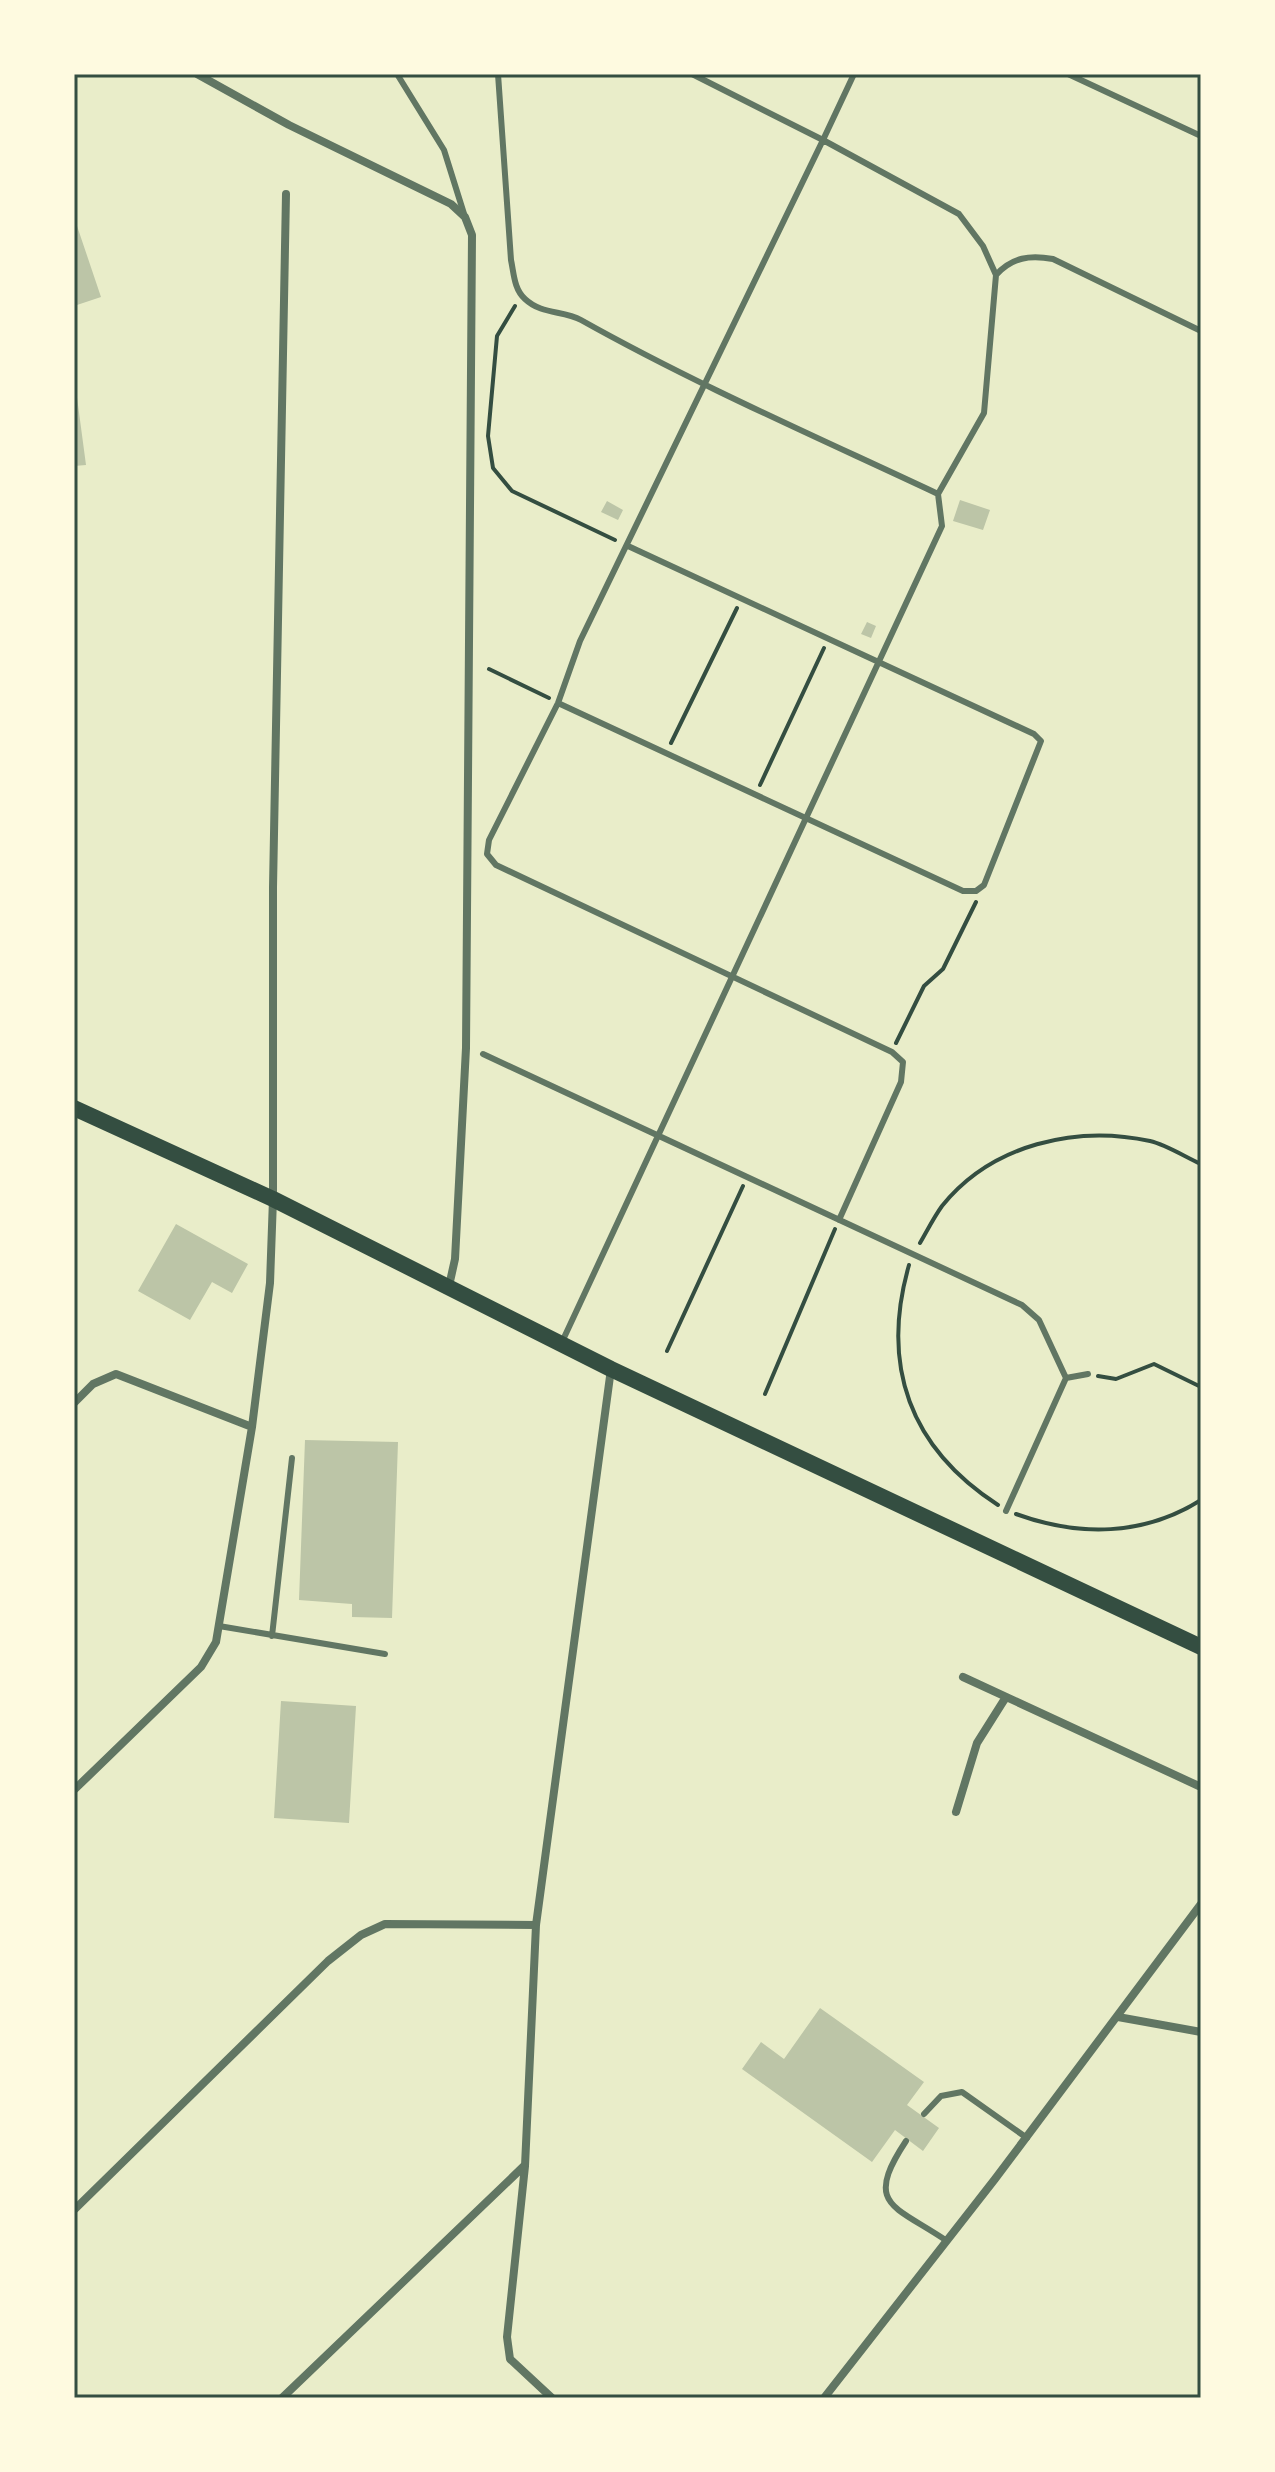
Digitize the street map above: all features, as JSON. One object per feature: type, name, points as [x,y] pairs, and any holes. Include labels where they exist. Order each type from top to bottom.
[{"type":"main road","points":[[74,1108],[273,1199],[611,1369],[1201,1647]]},
{"type":"street","points":[[197,74],[289,125],[451,204],[465,217],[472,235],[466,1048],[455,1259],[449,1286]]},
{"type":"street","points":[[74,1790],[201,1667],[216,1642],[252,1427],[270,1283],[273,1199],[273,871],[286,194]]},
{"type":"street","points":[[552,2398],[510,2359],[507,2337],[525,2166],[536,1925],[611,1369]]},
{"type":"street","points":[[74,1403],[93,1384],[116,1374],[252,1427]]},
{"type":"street","points":[[963,1677],[1201,1787]]},
{"type":"street","points":[[956,1812],[977,1743],[1006,1697]]},
{"type":"street","points":[[824,2398],[1027,2138],[1201,1904]]},
{"type":"street","points":[[74,2210],[328,1961],[361,1935],[385,1924],[536,1925]]},
{"type":"street","points":[[1118,2017],[1201,2032]]},
{"type":"street","points":[[282,2398],[525,2166]]},
{"type":"lane","points":[[397,74],[444,150],[465,217]]},
{"type":"lane","points":[[498,74],[511,260],[516,287],[522,295],[545,311],[575,316],[707,386],[938,494]]},
{"type":"lane","points":[[562,1343],[942,526],[938,494],[984,413],[996,275],[983,246],[959,214],[692,74]]},
{"type":"lane","points":[[839,1220],[901,1082],[903,1062],[892,1052],[496,865],[487,854],[489,840],[558,703],[580,641],[707,386],[854,74]]},
{"type":"lane","points":[[1068,74],[1201,136]]},
{"type":"lane","points":[[996,275],[1005,265],[1020,258],[1035,256],[1053,259],[1201,331]]},
{"type":"lane","points":[[558,703],[963,891],[976,891],[984,885],[1041,741],[1034,734],[628,546]]},
{"type":"lane","points":[[483,1054],[1022,1305],[1039,1320],[1066,1378],[1006,1511]]},
{"type":"lane","points":[[1066,1378],[1088,1374]]},
{"type":"lane","points":[[272,1636],[292,1458]]},
{"type":"lane","points":[[219,1626],[385,1654]]},
{"type":"lane","points":[[924,2114],[941,2096],[962,2092],[1027,2138]]},
{"type":"lane","points":[[906,2141],[884,2177],[885,2193],[896,2207],[947,2241]]},
{"type":"path","points":[[522,295],[497,336],[488,436],[493,468],[512,491],[628,546]]},
{"type":"path","points":[[666,753],[742,598]]},
{"type":"path","points":[[755,794],[829,639]]},
{"type":"path","points":[[489,669],[558,703]]},
{"type":"path","points":[[892,1052],[924,986],[943,969],[975,903],[976,891]]},
{"type":"path","points":[[1201,1164],[1153,1142],[1096,1134],[1039,1142],[986,1167],[943,1205],[913,1254],[898,1302],[897,1340],[908,1401],[931,1446],[956,1474],[1006,1511],[1049,1527],[1095,1532],[1140,1526],[1184,1511],[1201,1500]]},
{"type":"path","points":[[667,1351],[747,1177]]},
{"type":"path","points":[[765,1394],[839,1220]]},
{"type":"path","points":[[1088,1374],[1116,1379],[1154,1364],[1201,1387]]},
{"type":"building","points":[[74,217],[101,297],[74,306]]},
{"type":"building","points":[[74,375],[86,465],[74,466]]},
{"type":"building","points":[[960,500],[990,510],[983,530],[953,521]]},
{"type":"building","points":[[607,501],[623,510],[618,520],[601,512]]},
{"type":"building","points":[[867,622],[876,626],[871,638],[861,634]]},
{"type":"building","points":[[176,1224],[248,1264],[232,1293],[212,1282],[190,1320],[138,1291]]},
{"type":"building","points":[[305,1440],[398,1442],[392,1618],[352,1617],[352,1604],[299,1600]]},
{"type":"building","points":[[281,1701],[356,1706],[349,1823],[274,1818]]},
{"type":"building","points":[[820,2008],[924,2082],[907,2105],[939,2128],[923,2151],[895,2130],[872,2162],[742,2069],[761,2042],[784,2059]]}]
